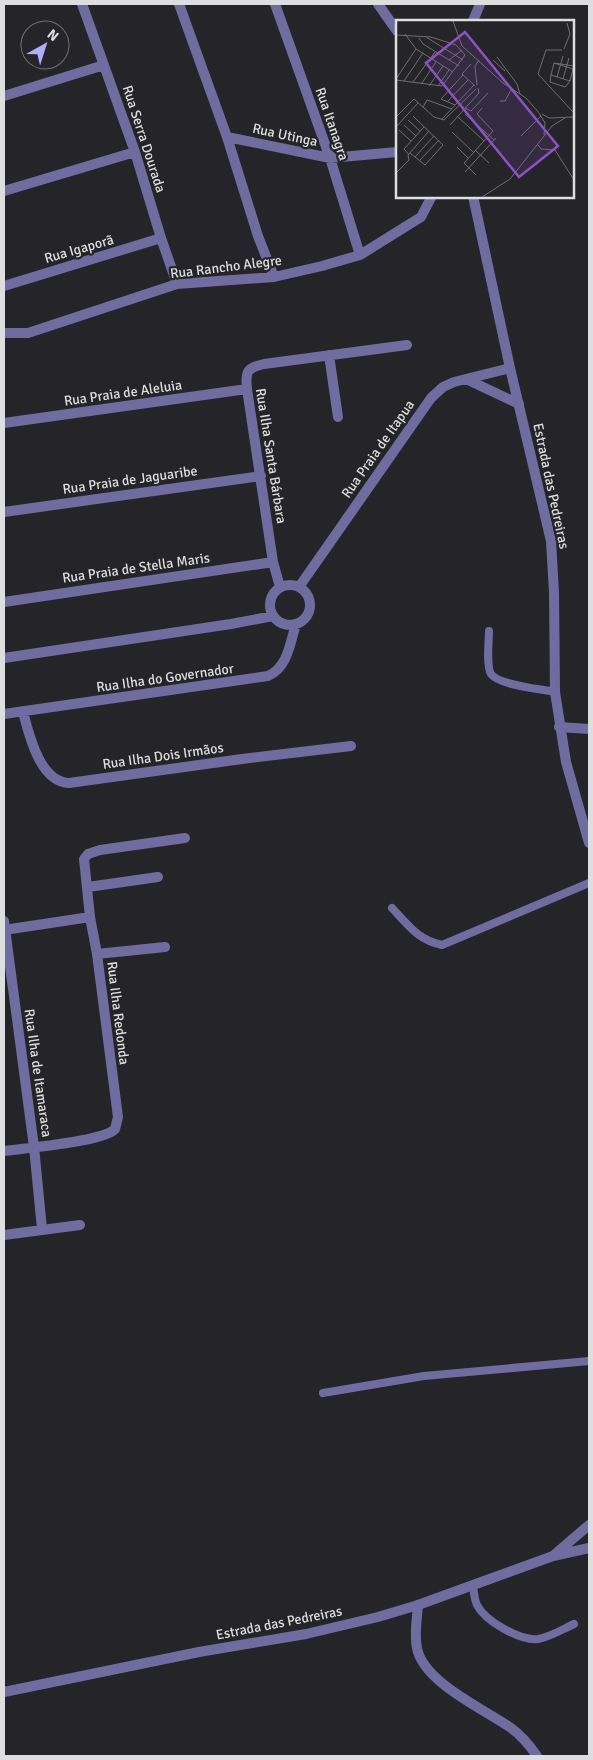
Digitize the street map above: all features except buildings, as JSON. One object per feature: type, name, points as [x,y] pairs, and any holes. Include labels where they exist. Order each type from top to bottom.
[{"type":"street","name":"Rua Serra Dourada","points":[[82,4],[135,152],[161,238],[178,284]]},
{"type":"street","points":[[179,4],[227,137],[258,236],[274,277]]},
{"type":"street","name":"Rua Itanagra","points":[[275,4],[330,158],[360,255]]},
{"type":"street","points":[[378,4],[396,30]]},
{"type":"street","points":[[473,20],[480,4]]},
{"type":"street","points":[[4,96],[104,65]]},
{"type":"street","name":"Rua Utinga","points":[[227,137],[330,158],[396,152]]},
{"type":"street","points":[[4,191],[135,152]]},
{"type":"street","name":"Rua Rancho Alegre","points":[[4,333],[28,333],[178,284],[274,277],[360,255],[421,217],[431,198]]},
{"type":"street","name":"Estrada das Pedreiras","points":[[473,198],[510,368],[551,541],[554,592],[555,692],[559,727],[566,762],[589,843]]},
{"type":"street","name":"Rua Igaporã","points":[[4,286],[161,238]]},
{"type":"street","name":"Rua Ilha Santa Bárbara","points":[[280,588],[272,562],[247,390],[247,373],[253,367],[407,345]]},
{"type":"street","points":[[329,355],[338,416]]},
{"type":"street","name":"Rua Praia de Itapua","points":[[299,587],[431,398],[443,387],[510,368]]},
{"type":"street","points":[[466,379],[519,404]]},
{"type":"street","name":"Rua Praia de Aleluia","points":[[4,424],[247,390]]},
{"type":"street","name":"Rua Praia de Jaguaribe","points":[[4,512],[261,476]]},
{"type":"street","name":"Rua Praia de Stella Maris","points":[[4,602],[272,562]]},
{"type":"street","points":[[292,585],[299,587],[304,591],[310,603],[306,616],[296,624],[284,624],[273,616],[270,604],[271,597],[280,588],[292,585]]},
{"type":"street","points":[[4,658],[273,616]]},
{"type":"street","name":"Rua Ilha do Governador","points":[[4,714],[268,676],[274,673],[286,659],[296,624]]},
{"type":"street","name":"Rua Ilha Dois Irmãos","points":[[23,712],[31,742],[38,757],[54,779],[62,783],[351,746]]},
{"type":"street","points":[[559,727],[589,729]]},
{"type":"street","name":"Rua Ilha Redonda","points":[[34,1147],[92,1139],[110,1134],[117,1126],[117,1112],[84,860],[88,854],[93,852],[185,838]]},
{"type":"street","points":[[88,887],[158,877]]},
{"type":"street","points":[[4,927],[90,917]]},
{"type":"street","name":"Rua Ilha de Itamaraca","points":[[4,927],[34,1147],[42,1229]]},
{"type":"street","points":[[96,954],[165,946]]},
{"type":"street","points":[[4,1151],[34,1147]]},
{"type":"street","points":[[4,1235],[80,1225]]},
{"type":"street","points":[[553,1556],[589,1525]]},
{"type":"street","points":[[553,1556],[589,1548]]},
{"type":"street","name":"Estrada das Pedreiras","points":[[4,1692],[199,1652],[306,1634],[378,1617],[473,1586],[553,1556]]},
{"type":"street","points":[[418,1605],[416,1647],[421,1662],[436,1677],[464,1699],[512,1729],[537,1756]]},
{"type":"lane","points":[[489,631],[489,668],[491,674],[506,682],[555,692]]},
{"type":"lane","points":[[392,908],[416,934],[429,942],[442,946],[589,883]]},
{"type":"lane","points":[[323,1393],[424,1376],[589,1361]]},
{"type":"lane","points":[[473,1586],[476,1604],[484,1615],[503,1629],[528,1638],[540,1639],[574,1624]]}]
